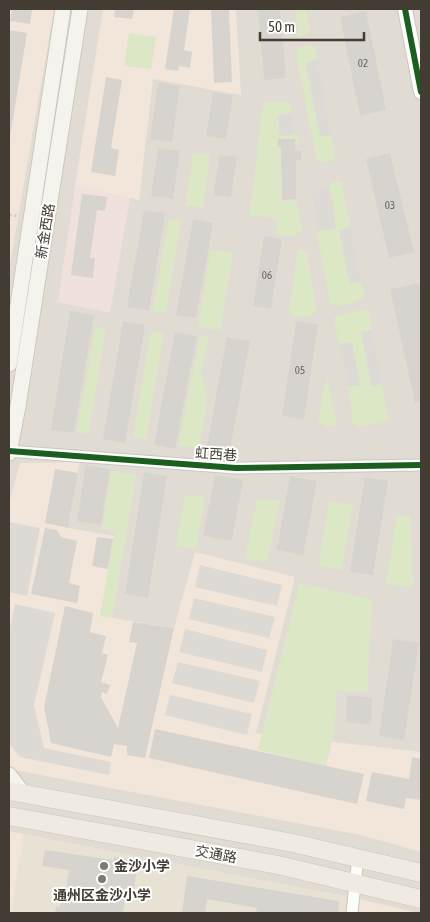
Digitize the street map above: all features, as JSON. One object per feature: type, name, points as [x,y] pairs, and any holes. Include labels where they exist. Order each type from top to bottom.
[{"type":"main road","name":"新金西路","points":[[9,364],[63,9]]},
{"type":"main road","name":"新金西路","points":[[9,452],[18,406],[80,9]]},
{"type":"main road","points":[[9,775],[16,792]]},
{"type":"main road","name":"交通路","points":[[16,792],[293,843],[421,873]]},
{"type":"main road","name":"交通路","points":[[9,816],[269,863],[356,882],[421,899]]},
{"type":"street","points":[[405,9],[421,92]]},
{"type":"street","name":"虹西巷","points":[[9,452],[236,468],[421,465]]},
{"type":"street","points":[[352,913],[358,858]]},
{"type":"shaded area","points":[[9,9],[421,9],[421,913],[9,913]]},
{"type":"shaded area","points":[[9,9],[54,9],[9,271]]},
{"type":"shaded area","points":[[103,9],[236,9],[241,95],[153,79],[139,200],[75,186]]},
{"type":"shaded area","points":[[317,60],[331,135],[320,137],[306,63]]},
{"type":"shaded area","points":[[292,113],[294,134],[280,136],[278,115]]},
{"type":"shaded area","points":[[75,186],[130,198],[110,313],[58,302]]},
{"type":"shaded area","points":[[330,188],[336,228],[318,231],[312,191]]},
{"type":"shaded area","points":[[350,227],[361,282],[350,284],[339,230]]},
{"type":"shaded area","points":[[372,330],[382,384],[372,386],[361,332]]},
{"type":"shaded area","points":[[352,342],[360,385],[348,387],[340,344]]},
{"type":"shaded area","points":[[80,462],[68,528],[114,536],[101,616],[174,628],[195,552],[295,577],[256,733],[421,752],[421,852],[361,835],[9,769],[9,504],[20,463]]},
{"type":"shaded area","points":[[9,522],[40,528],[27,596],[9,592]]},
{"type":"shaded area","points":[[200,565],[282,585],[277,606],[195,587]]},
{"type":"shaded area","points":[[194,598],[275,617],[269,638],[189,619]]},
{"type":"shaded area","points":[[15,604],[55,613],[34,705],[44,748],[111,762],[109,775],[20,757],[9,743],[9,633]]},
{"type":"shaded area","points":[[185,629],[267,650],[262,672],[179,652]]},
{"type":"shaded area","points":[[178,662],[260,681],[254,703],[172,683]]},
{"type":"shaded area","points":[[170,695],[252,714],[247,735],[165,715]]},
{"type":"shaded area","points":[[9,831],[24,834],[11,913],[9,913]]},
{"type":"shaded area","name":"金沙小学","points":[[24,834],[354,898],[352,913],[11,913]]},
{"type":"shaded area","points":[[354,898],[419,913],[352,913]]},
{"type":"green space","points":[[295,9],[306,9],[310,29],[309,34],[298,37]]},
{"type":"green space","points":[[129,33],[156,37],[151,69],[124,66]]},
{"type":"green space","points":[[310,45],[315,47],[317,60],[306,63],[320,137],[331,135],[336,157],[332,161],[327,162],[317,161],[296,53],[299,48]]},
{"type":"green space","points":[[263,102],[286,102],[290,104],[292,113],[278,115],[280,136],[298,135],[298,143],[281,147],[282,200],[296,199],[302,229],[295,236],[277,235],[277,219],[250,215]]},
{"type":"green space","points":[[193,153],[210,155],[203,207],[186,205]]},
{"type":"green space","points":[[337,181],[342,182],[350,227],[339,230],[350,284],[361,282],[365,295],[354,302],[343,305],[330,304],[317,232],[336,228],[330,188],[331,184]]},
{"type":"green space","points":[[169,219],[181,221],[166,313],[153,311]]},
{"type":"green space","points":[[211,249],[233,253],[220,330],[198,327]]},
{"type":"green space","points":[[298,249],[307,252],[317,310],[311,316],[293,317],[289,311]]},
{"type":"green space","points":[[364,309],[369,311],[372,330],[361,332],[372,386],[382,384],[388,419],[386,422],[358,427],[353,423],[348,387],[360,384],[352,342],[340,344],[333,319],[337,316]]},
{"type":"green space","points":[[95,328],[106,329],[89,434],[77,432]]},
{"type":"green space","points":[[151,331],[164,333],[146,439],[133,437]]},
{"type":"green space","points":[[200,336],[209,337],[201,371],[207,398],[200,448],[178,446]]},
{"type":"green space","points":[[327,376],[337,426],[325,427],[318,421]]},
{"type":"green space","points":[[111,471],[136,475],[112,618],[100,616],[115,532],[102,529]]},
{"type":"green space","points":[[185,495],[205,498],[196,549],[176,546]]},
{"type":"green space","points":[[280,500],[267,562],[245,558],[257,501]]},
{"type":"green space","points":[[329,501],[353,505],[342,570],[319,566]]},
{"type":"green space","points":[[397,515],[410,516],[413,587],[386,584]]},
{"type":"green space","points":[[300,583],[372,600],[367,692],[337,690],[334,735],[326,766],[258,750]]},
{"type":"building","points":[[12,9],[32,9],[30,24],[10,21]]},
{"type":"building","points":[[115,9],[134,9],[132,19],[114,17]]},
{"type":"building","points":[[174,9],[190,9],[184,50],[192,52],[190,68],[179,66],[178,71],[165,69]]},
{"type":"building","points":[[211,9],[229,9],[232,82],[214,83]]},
{"type":"building","points":[[258,9],[280,9],[286,78],[264,80]]},
{"type":"building","points":[[366,11],[386,110],[360,115],[340,17]]},
{"type":"building","points":[[9,30],[27,33],[10,137],[9,137]]},
{"type":"building","points":[[106,77],[122,80],[111,148],[119,150],[115,176],[91,172]]},
{"type":"building","points":[[158,82],[180,86],[172,142],[150,139]]},
{"type":"building","points":[[213,92],[233,95],[226,139],[206,136]]},
{"type":"building","points":[[278,139],[295,139],[295,151],[301,151],[301,161],[296,160],[296,199],[282,200],[281,147],[278,147]]},
{"type":"building","points":[[158,148],[180,151],[173,199],[151,196]]},
{"type":"building","points":[[390,153],[414,252],[389,258],[366,159]]},
{"type":"building","points":[[220,155],[237,157],[231,197],[213,195]]},
{"type":"building","points":[[82,194],[107,197],[105,211],[97,210],[90,258],[95,258],[93,278],[71,275]]},
{"type":"building","points":[[144,210],[165,213],[149,311],[127,307]]},
{"type":"building","points":[[193,219],[213,223],[196,318],[176,315]]},
{"type":"building","points":[[264,236],[282,239],[271,309],[253,306]]},
{"type":"building","points":[[419,283],[421,294],[421,401],[415,403],[390,289]]},
{"type":"building","points":[[70,311],[94,315],[74,433],[51,430]]},
{"type":"building","points":[[123,321],[145,325],[125,443],[103,439]]},
{"type":"building","points":[[296,321],[318,324],[304,419],[282,416]]},
{"type":"building","points":[[175,332],[197,336],[175,449],[154,445]]},
{"type":"building","points":[[227,337],[250,341],[229,455],[206,451]]},
{"type":"building","points":[[86,465],[110,469],[101,525],[77,521]]},
{"type":"building","points":[[55,469],[78,473],[68,528],[45,523]]},
{"type":"building","points":[[144,472],[167,476],[148,598],[125,594]]},
{"type":"building","points":[[215,475],[243,480],[232,541],[203,536]]},
{"type":"building","points":[[290,476],[317,481],[303,555],[277,550]]},
{"type":"building","points":[[365,477],[388,481],[373,575],[350,572]]},
{"type":"building","points":[[45,528],[57,530],[61,537],[77,541],[69,583],[80,586],[77,603],[31,594]]},
{"type":"building","points":[[97,537],[113,539],[108,569],[92,566]]},
{"type":"building","points":[[65,606],[93,613],[90,632],[106,636],[102,653],[108,655],[101,682],[110,685],[107,694],[102,692],[101,697],[118,728],[137,643],[129,642],[133,622],[174,628],[145,758],[127,755],[127,746],[114,744],[111,757],[51,743],[44,707]]},
{"type":"building","points":[[393,639],[419,643],[404,740],[379,736]]},
{"type":"building","points":[[347,695],[372,698],[371,725],[346,722]]},
{"type":"building","points":[[155,729],[364,774],[357,804],[149,758]]},
{"type":"building","points":[[412,757],[421,759],[421,800],[406,798],[404,809],[366,801],[372,772],[409,779]]},
{"type":"building","name":"通州区金沙小学","points":[[45,850],[114,860],[114,857],[138,860],[134,889],[126,888],[123,913],[55,913],[56,906],[60,907],[61,899],[65,900],[69,870],[42,866]]},
{"type":"building","points":[[187,876],[339,901],[338,913],[256,913],[257,908],[207,899],[205,913],[182,913]]},
{"type":"cycle path","points":[[405,9],[421,92]]},
{"type":"cycle path","points":[[9,451],[236,468],[421,465]]},
{"type":"place","name":"金沙小学","points":[[104,866]]},
{"type":"place","name":"通州区金沙小学","points":[[102,879]]}]
